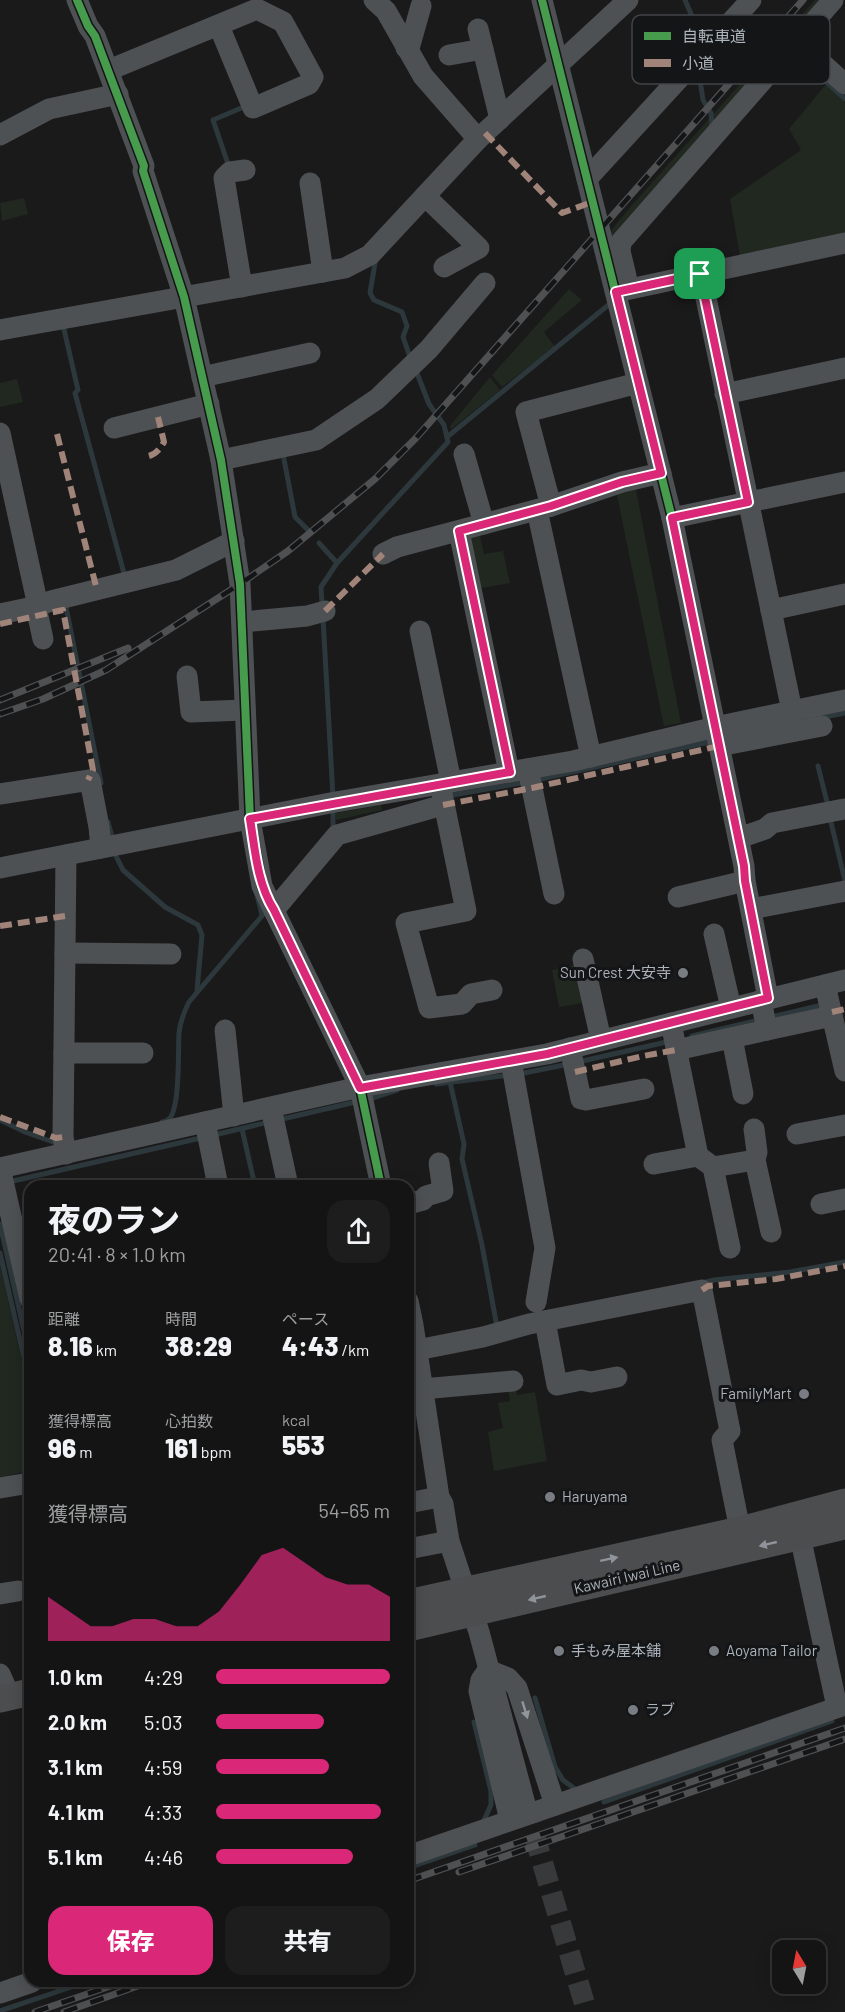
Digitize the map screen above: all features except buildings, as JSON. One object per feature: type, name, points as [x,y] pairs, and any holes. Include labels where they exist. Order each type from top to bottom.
[{"type":"main road","name":"Kawairi Iwai Line","points":[[414,1625],[469,1602],[845,1502]]},
{"type":"main road","name":"Kawairi Iwai Line","points":[[414,1604],[469,1602],[845,1526]]},
{"type":"street","points":[[77,0],[109,70],[111,95],[144,166],[143,171],[202,377],[205,405],[221,460],[229,543],[240,584],[242,622],[240,710],[250,819],[262,886],[362,1097],[380,1180]]},
{"type":"street","points":[[374,0],[386,11],[423,76],[478,139]]},
{"type":"street","points":[[542,0],[587,179],[622,290]]},
{"type":"street","points":[[0,330],[345,268],[370,255],[478,139],[628,0]]},
{"type":"street","points":[[737,15],[751,0]]},
{"type":"street","points":[[823,15],[833,0]]},
{"type":"street","points":[[109,70],[219,26],[250,5],[283,22],[313,77],[309,84],[253,108],[219,26]]},
{"type":"street","points":[[406,48],[410,45],[421,6]]},
{"type":"street","points":[[449,55],[481,39],[500,119]]},
{"type":"street","points":[[830,70],[845,84]]},
{"type":"street","points":[[587,179],[674,84]]},
{"type":"street","points":[[765,1013],[739,838],[672,518],[657,474],[635,384],[622,290],[620,251],[621,242],[766,84]]},
{"type":"street","points":[[0,135],[49,109],[111,95]]},
{"type":"street","points":[[242,286],[224,178],[230,172],[245,170]]},
{"type":"street","points":[[310,183],[323,272]]},
{"type":"street","points":[[425,196],[479,248],[444,267]]},
{"type":"street","points":[[622,290],[845,243]]},
{"type":"street","points":[[700,274],[792,711]]},
{"type":"street","points":[[221,460],[316,440],[377,399],[429,349],[485,283]]},
{"type":"street","points":[[202,377],[310,353]]},
{"type":"street","points":[[725,394],[845,368]]},
{"type":"street","points":[[591,757],[526,412],[635,384]]},
{"type":"street","points":[[114,428],[205,405]]},
{"type":"street","points":[[0,433],[34,609],[43,639]]},
{"type":"street","points":[[464,454],[484,524]]},
{"type":"street","points":[[383,554],[398,547],[544,508],[622,482],[657,474]]},
{"type":"street","points":[[672,518],[845,482]]},
{"type":"street","points":[[459,531],[554,894]]},
{"type":"street","points":[[0,614],[34,609],[51,601],[176,570],[229,543]]},
{"type":"street","points":[[771,610],[845,594]]},
{"type":"street","points":[[242,622],[323,612]]},
{"type":"street","points":[[420,631],[443,793],[466,910],[406,923],[429,1008],[462,1004],[471,994],[492,990]]},
{"type":"street","points":[[187,676],[191,712],[240,710]]},
{"type":"street","points":[[718,738],[792,711],[845,700]]},
{"type":"street","points":[[0,868],[334,803],[443,793],[524,776],[591,757],[718,738],[822,726]]},
{"type":"street","points":[[0,794],[90,780],[101,848]]},
{"type":"street","points":[[271,904],[337,835],[443,793]]},
{"type":"street","points":[[739,838],[765,829],[772,823],[844,809]]},
{"type":"street","points":[[66,855],[63,1137],[66,1154]]},
{"type":"street","points":[[678,897],[745,881]]},
{"type":"street","points":[[751,909],[845,891]]},
{"type":"street","points":[[714,934],[731,1008]]},
{"type":"street","points":[[65,953],[171,954]]},
{"type":"street","points":[[583,959],[602,1040]]},
{"type":"street","points":[[674,1038],[731,1008],[765,1013],[836,999]]},
{"type":"street","points":[[24,1272],[3,1178],[66,1154],[207,1132],[234,1116],[273,1117],[362,1097],[572,1058],[602,1040],[732,1038],[765,1013],[836,999]]},
{"type":"street","points":[[836,999],[845,1071]]},
{"type":"street","points":[[225,1030],[234,1116]]},
{"type":"street","points":[[674,1038],[730,1248]]},
{"type":"street","points":[[732,1038],[743,1094]]},
{"type":"street","points":[[64,1053],[143,1053]]},
{"type":"street","points":[[572,1058],[581,1099],[644,1089]]},
{"type":"street","points":[[512,1070],[545,1248],[540,1312],[557,1385],[581,1380],[591,1383],[617,1377]]},
{"type":"street","points":[[845,1082],[845,1089]]},
{"type":"street","points":[[273,1117],[287,1180]]},
{"type":"street","points":[[797,1134],[845,1125]]},
{"type":"street","points":[[754,1129],[757,1152],[755,1160],[771,1232]]},
{"type":"street","points":[[207,1132],[217,1180]]},
{"type":"street","points":[[654,1164],[755,1160]]},
{"type":"street","points":[[414,1202],[443,1191],[439,1163]]},
{"type":"street","points":[[821,1204],[845,1199]]},
{"type":"street","points":[[525,1804],[450,1541],[443,1504],[439,1497],[418,1396],[414,1337],[483,1337],[540,1312],[702,1290],[730,1431],[722,1440],[740,1530]]},
{"type":"street","points":[[418,1396],[513,1381]]},
{"type":"street","points":[[0,1488],[24,1484]]},
{"type":"street","points":[[414,1502],[439,1497]]},
{"type":"street","points":[[414,1854],[841,1706],[800,1536]]},
{"type":"street","points":[[414,1548],[450,1541]]},
{"type":"street","points":[[488,1670],[508,1678],[517,1688],[555,1805]]},
{"type":"street","points":[[488,1670],[481,1680],[479,1691],[510,1820]]},
{"type":"street","points":[[0,1993],[24,1985]]},
{"type":"shaded area","points":[[815,0],[824,0],[811,15],[802,15]]},
{"type":"shaded area","points":[[740,84],[749,84],[609,241],[612,229]]},
{"type":"shaded area","points":[[826,84],[843,99],[845,104],[845,234],[740,256],[730,199],[801,150],[789,129]]},
{"type":"shaded area","points":[[24,198],[28,214],[2,221],[0,203]]},
{"type":"shaded area","points":[[569,289],[582,300],[544,332],[555,347],[502,387],[492,375]]},
{"type":"shaded area","points":[[490,377],[500,390],[451,429],[450,426]]},
{"type":"shaded area","points":[[17,379],[23,402],[0,407],[0,383]]},
{"type":"shaded area","points":[[635,485],[681,723],[664,726],[616,490]]},
{"type":"shaded area","points":[[479,531],[484,554],[503,551],[510,583],[476,589],[471,533]]},
{"type":"shaded area","points":[[381,805],[382,810],[336,820],[336,813]]},
{"type":"shaded area","points":[[581,964],[589,1002],[559,1007],[552,970]]},
{"type":"shaded area","points":[[0,1265],[24,1371],[24,1472],[0,1477]]},
{"type":"shaded area","points":[[516,1387],[517,1395],[535,1392],[547,1461],[494,1471],[488,1432],[503,1428],[498,1403],[510,1401],[508,1388]]},
{"type":"waterway","points":[[685,0],[691,15]]},
{"type":"waterway","points":[[701,84],[703,100],[711,113],[712,127]]},
{"type":"waterway","points":[[828,84],[845,99]]},
{"type":"waterway","points":[[226,166],[228,164],[213,120],[246,106]]},
{"type":"waterway","points":[[375,263],[370,293],[374,300],[402,312],[407,326],[403,337],[411,360]]},
{"type":"waterway","points":[[447,437],[612,302]]},
{"type":"waterway","points":[[63,325],[78,390],[75,393],[125,577]]},
{"type":"waterway","points":[[322,605],[321,587],[337,563],[448,442],[444,425],[429,404],[415,368]]},
{"type":"waterway","points":[[283,454],[295,517],[308,530]]},
{"type":"waterway","points":[[319,543],[337,563]]},
{"type":"waterway","points":[[60,608],[66,607],[101,783]]},
{"type":"waterway","points":[[323,618],[333,797]]},
{"type":"waterway","points":[[820,718],[845,713]]},
{"type":"waterway","points":[[536,780],[714,741]]},
{"type":"waterway","points":[[818,766],[828,806]]},
{"type":"waterway","points":[[447,796],[527,782]]},
{"type":"waterway","points":[[333,806],[333,826]]},
{"type":"waterway","points":[[830,818],[845,881]]},
{"type":"waterway","points":[[108,822],[112,837]]},
{"type":"waterway","points":[[116,856],[123,870],[165,907],[198,925],[202,935],[197,990]]},
{"type":"waterway","points":[[257,895],[262,915]]},
{"type":"waterway","points":[[162,1122],[168,1120],[173,1111],[178,1077],[180,1029],[182,1017],[189,1002],[267,910]]},
{"type":"waterway","points":[[768,1018],[826,1004]]},
{"type":"waterway","points":[[692,1036],[759,1020]]},
{"type":"waterway","points":[[578,1062],[671,1041]]},
{"type":"waterway","points":[[519,1074],[569,1064]]},
{"type":"waterway","points":[[436,1084],[510,1075]]},
{"type":"waterway","points":[[450,1082],[464,1144],[462,1159],[482,1245],[497,1327]]},
{"type":"waterway","points":[[369,1099],[397,1090]]},
{"type":"waterway","points":[[278,1120],[360,1101]]},
{"type":"waterway","points":[[0,1120],[56,1143]]},
{"type":"waterway","points":[[214,1135],[269,1122]]},
{"type":"waterway","points":[[242,1129],[254,1180]]},
{"type":"waterway","points":[[10,1184],[13,1181],[205,1137]]},
{"type":"waterway","points":[[0,1224],[24,1330]]},
{"type":"waterway","points":[[0,1253],[24,1358]]},
{"type":"waterway","points":[[702,1283],[790,1272],[845,1262]]},
{"type":"waterway","points":[[535,1698],[555,1767],[563,1780],[575,1789]]},
{"type":"waterway","points":[[604,1802],[832,1721]]},
{"type":"waterway","points":[[474,1722],[491,1791],[491,1805],[484,1820]]},
{"type":"waterway","points":[[414,1866],[475,1845]]},
{"type":"waterway","points":[[0,2011],[71,1987]]},
{"type":"tunnel","points":[[525,1804],[587,2012]]},
{"type":"railway","points":[[790,15],[803,0]]},
{"type":"railway","points":[[0,714],[43,699],[106,670],[288,551],[375,479],[416,438],[729,84]]},
{"type":"railway","points":[[0,700],[128,648]]},
{"type":"railway","points":[[414,1879],[845,1728]]},
{"type":"railway","points":[[459,1872],[845,1739]]},
{"type":"railway","points":[[35,2012],[108,1987]]},
{"type":"railway","points":[[64,2012],[135,1987]]},
{"type":"marked path","points":[[485,133],[562,213],[592,202]]},
{"type":"marked path","points":[[149,456],[158,451],[164,442],[158,417]]},
{"type":"marked path","points":[[57,434],[97,590]]},
{"type":"marked path","points":[[325,611],[383,554]]},
{"type":"marked path","points":[[0,624],[63,610],[93,770],[88,780]]},
{"type":"marked path","points":[[443,805],[532,788],[719,746]]},
{"type":"marked path","points":[[0,926],[65,916]]},
{"type":"marked path","points":[[832,1012],[845,1009]]},
{"type":"marked path","points":[[575,1072],[676,1050]]},
{"type":"marked path","points":[[0,1117],[56,1138],[63,1137]]},
{"type":"marked path","points":[[702,1290],[708,1286],[776,1279],[845,1266]]},
{"type":"cycle path","points":[[77,0],[95,36],[144,166],[143,171],[184,297],[221,460],[240,584],[250,819],[262,886],[360,1087],[380,1180]]},
{"type":"cycle path","points":[[542,0],[672,518],[744,866],[768,998]]},
{"type":"place","name":"Sun Crest 大安寺","points":[[683,973]]},
{"type":"place","name":"FamilyMart","points":[[804,1394]]},
{"type":"place","name":"Haruyama","points":[[550,1497]]},
{"type":"place","name":"手もみ屋本舗","points":[[559,1651]]},
{"type":"place","name":"Aoyama Tailor","points":[[714,1651]]},
{"type":"place","name":"ラブ","points":[[633,1710]]},
{"type":"route","points":[[700,274],[748,502],[672,518],[744,866],[768,998],[547,1054],[360,1088],[266,897],[250,819],[510,772],[459,531],[551,506],[622,482],[661,473],[616,292],[700,274]]}]
